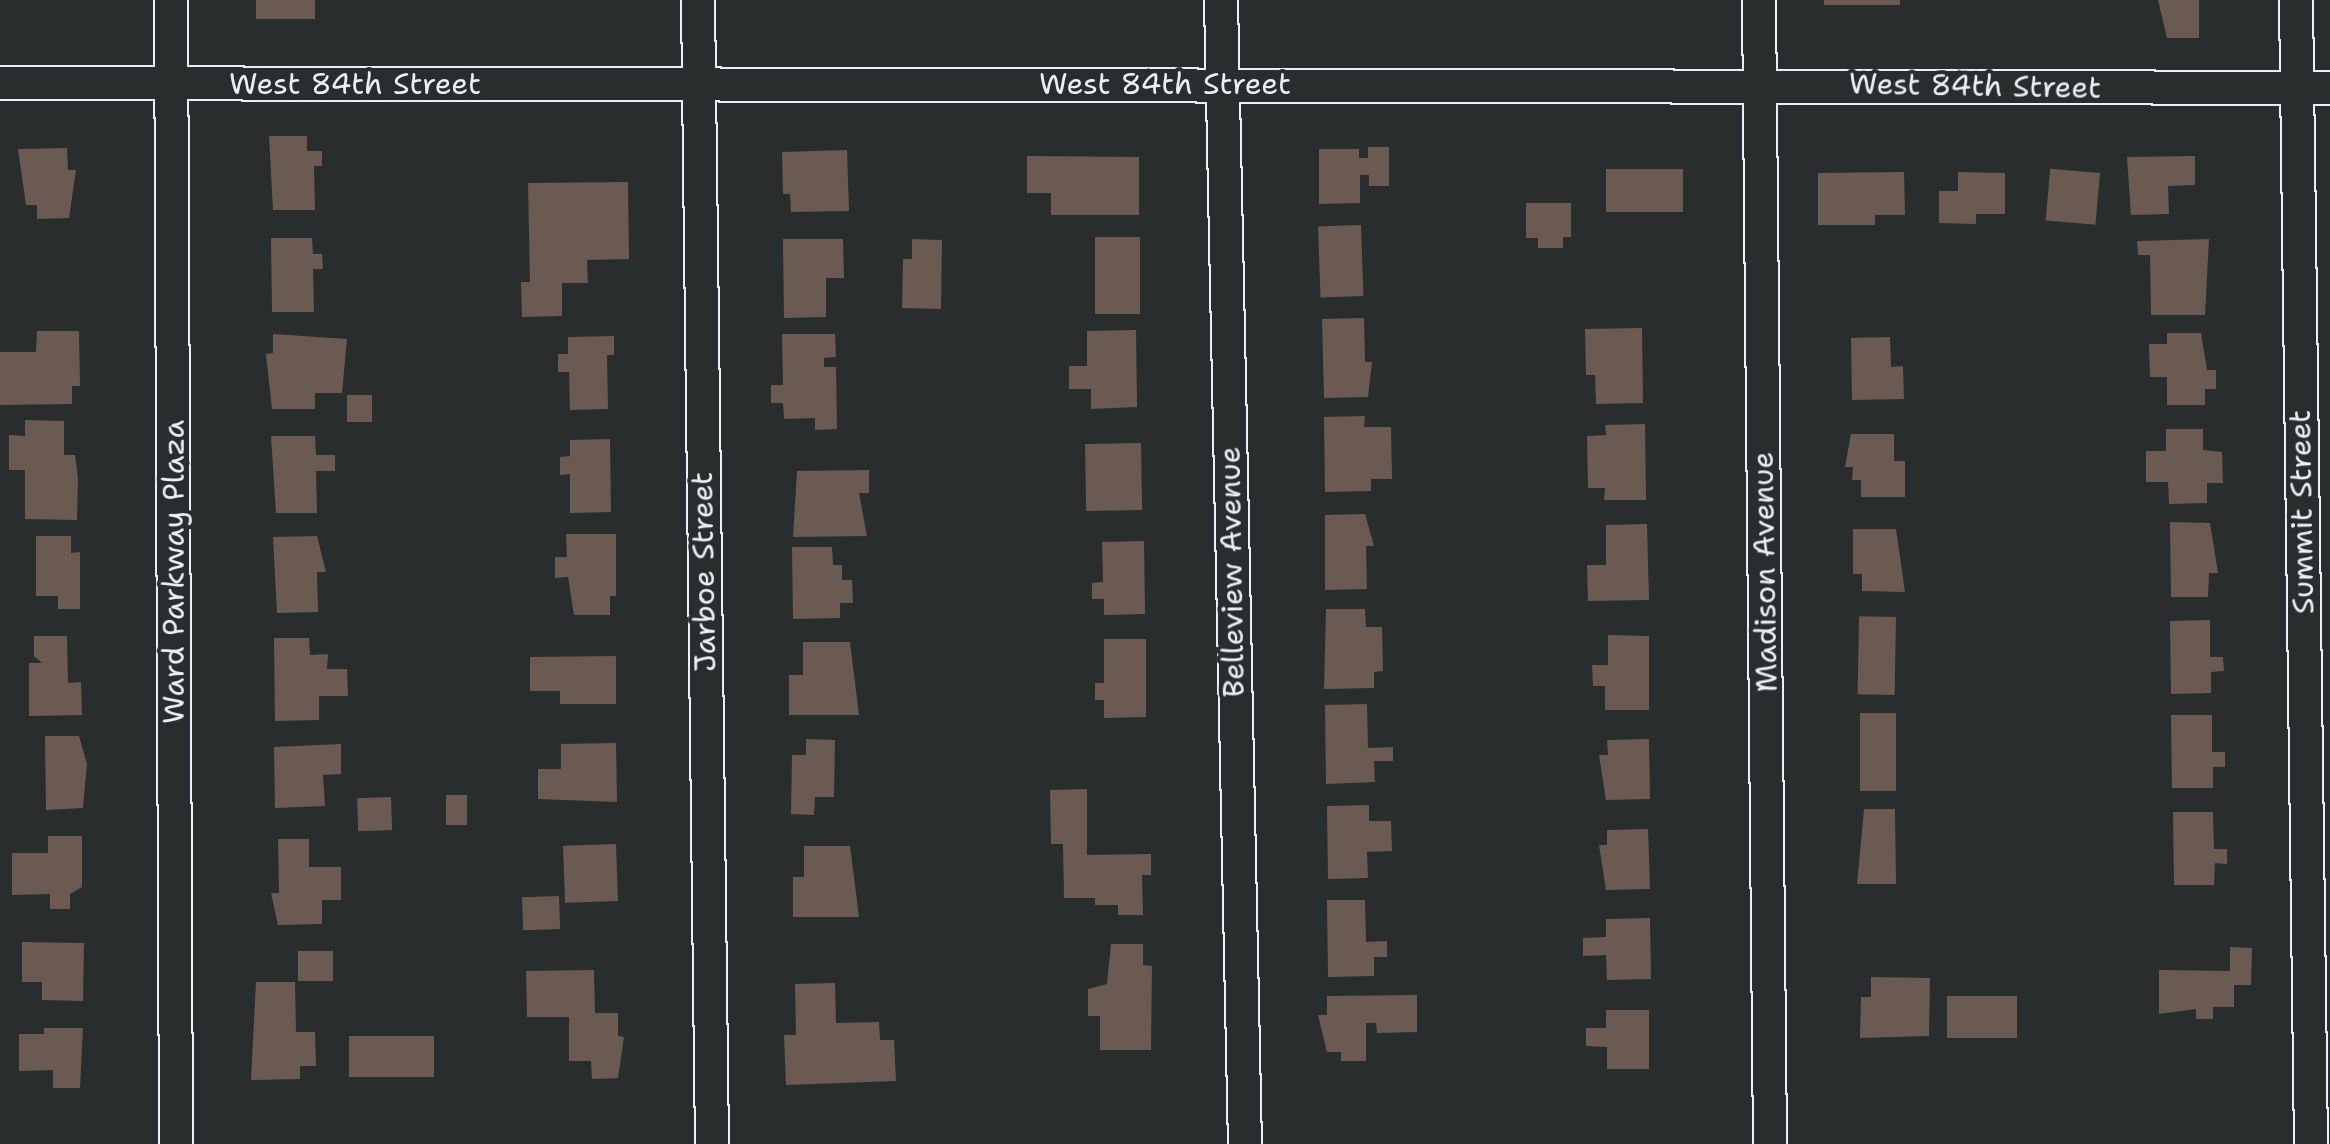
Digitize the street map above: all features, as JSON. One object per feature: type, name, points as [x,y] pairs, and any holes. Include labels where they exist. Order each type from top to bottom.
[{"type":"street","name":"Ward Parkway Plaza","points":[[171,0],[176,1144]]},
{"type":"street","name":"Jarboe Street","points":[[698,0],[712,1144]]},
{"type":"street","name":"Belleview Avenue","points":[[1221,0],[1245,1144]]},
{"type":"street","name":"Madison Avenue","points":[[1758,0],[1770,1144]]},
{"type":"street","name":"Summit Street","points":[[2296,0],[2317,599],[2311,1144]]},
{"type":"street","name":"West 84th Street","points":[[0,84],[1760,84],[2330,88]]},
{"type":"building","points":[[256,0],[315,0],[315,19],[256,19]]},
{"type":"building","points":[[1824,0],[1900,0],[1900,5],[1824,5]]},
{"type":"building","points":[[2158,0],[2199,0],[2199,38],[2167,38]]},
{"type":"building","points":[[269,136],[307,136],[307,151],[322,151],[322,166],[314,166],[315,210],[273,210]]},
{"type":"building","points":[[1368,147],[1389,147],[1389,186],[1369,186],[1369,175],[1360,175],[1360,203],[1319,204],[1319,149],[1359,149],[1359,158],[1368,158]]},
{"type":"building","points":[[67,148],[68,170],[76,170],[69,218],[37,219],[37,205],[26,205],[18,149]]},
{"type":"building","points":[[847,150],[849,211],[791,212],[790,194],[783,194],[782,152]]},
{"type":"building","points":[[1027,156],[1139,157],[1139,215],[1051,215],[1051,193],[1027,193]]},
{"type":"building","points":[[2195,156],[2195,185],[2168,186],[2169,214],[2131,215],[2127,157]]},
{"type":"building","points":[[1606,169],[1683,169],[1683,212],[1606,212]]},
{"type":"building","points":[[2050,169],[2100,173],[2095,225],[2046,220]]},
{"type":"building","points":[[1904,172],[1905,215],[1875,215],[1875,225],[1818,225],[1818,173]]},
{"type":"building","points":[[1958,172],[2005,173],[2005,214],[1976,214],[1976,224],[1939,223],[1939,191],[1958,191]]},
{"type":"building","points":[[628,182],[629,259],[587,260],[588,283],[562,283],[562,316],[522,317],[521,282],[530,282],[528,183]]},
{"type":"building","points":[[1526,203],[1571,203],[1571,237],[1563,237],[1563,248],[1538,248],[1538,238],[1526,238]]},
{"type":"building","points":[[1361,225],[1363,296],[1321,297],[1318,227]]},
{"type":"building","points":[[1095,237],[1140,237],[1140,314],[1095,314]]},
{"type":"building","points":[[271,238],[312,238],[313,254],[322,254],[323,269],[313,269],[314,312],[272,312]]},
{"type":"building","points":[[783,239],[843,239],[844,278],[826,278],[826,317],[784,318]]},
{"type":"building","points":[[912,239],[942,240],[941,309],[902,308],[903,259],[912,259]]},
{"type":"building","points":[[2209,239],[2205,315],[2151,315],[2150,255],[2138,255],[2137,241]]},
{"type":"building","points":[[1364,318],[1365,362],[1372,362],[1368,397],[1324,398],[1322,319]]},
{"type":"building","points":[[1642,328],[1643,403],[1596,404],[1595,375],[1586,375],[1585,329]]},
{"type":"building","points":[[1136,330],[1137,407],[1091,409],[1091,389],[1069,389],[1069,366],[1087,366],[1087,331]]},
{"type":"building","points":[[37,331],[79,331],[80,386],[72,386],[72,404],[0,405],[0,352],[36,352]]},
{"type":"building","points":[[2167,333],[2201,333],[2207,370],[2216,370],[2216,389],[2205,389],[2205,405],[2167,405],[2167,377],[2150,377],[2149,344],[2167,344]]},
{"type":"building","points":[[273,334],[347,339],[342,393],[315,393],[315,409],[272,409],[266,354],[273,353]]},
{"type":"building","points":[[782,334],[835,334],[836,357],[824,358],[824,367],[836,367],[837,429],[815,430],[815,418],[784,419],[783,403],[771,403],[771,385],[783,385]]},
{"type":"building","points":[[614,336],[614,355],[607,355],[608,409],[570,410],[569,372],[558,372],[558,354],[568,354],[568,337]]},
{"type":"building","points":[[1890,337],[1891,367],[1903,366],[1904,399],[1852,400],[1851,338]]},
{"type":"building","points":[[347,395],[372,395],[372,422],[347,422]]},
{"type":"building","points":[[1365,416],[1364,427],[1391,427],[1392,479],[1371,479],[1371,491],[1325,492],[1324,417]]},
{"type":"building","points":[[25,420],[64,421],[64,455],[75,455],[77,520],[25,519],[25,470],[9,470],[9,435],[25,436]]},
{"type":"building","points":[[1645,424],[1646,500],[1604,500],[1605,488],[1588,488],[1587,436],[1606,435],[1605,425]]},
{"type":"building","points":[[2166,429],[2203,429],[2203,450],[2222,452],[2223,483],[2207,483],[2207,503],[2169,504],[2168,482],[2146,482],[2146,451],[2166,451]]},
{"type":"building","points":[[1851,434],[1894,434],[1894,461],[1905,461],[1905,497],[1861,497],[1861,480],[1852,480],[1853,467],[1845,467]]},
{"type":"building","points":[[271,436],[315,436],[316,455],[335,455],[335,471],[316,471],[317,513],[276,513]]},
{"type":"building","points":[[610,439],[611,512],[570,513],[570,474],[560,475],[560,457],[570,456],[570,440]]},
{"type":"building","points":[[1141,443],[1142,510],[1086,511],[1085,444]]},
{"type":"building","points":[[869,470],[869,493],[859,493],[867,536],[793,537],[797,471]]},
{"type":"building","points":[[1365,514],[1374,546],[1366,546],[1367,589],[1325,590],[1325,515]]},
{"type":"building","points":[[2170,522],[2210,523],[2218,573],[2209,573],[2208,597],[2171,597]]},
{"type":"building","points":[[1647,524],[1649,600],[1588,601],[1587,565],[1606,565],[1606,525]]},
{"type":"building","points":[[1853,529],[1896,529],[1905,592],[1862,591],[1862,574],[1853,574]]},
{"type":"building","points":[[566,534],[616,534],[616,596],[610,596],[610,615],[574,615],[568,577],[555,578],[555,557],[567,557]]},
{"type":"building","points":[[36,536],[71,536],[71,553],[80,552],[80,609],[58,609],[58,596],[36,596]]},
{"type":"building","points":[[317,536],[326,572],[317,572],[318,612],[277,613],[273,537]]},
{"type":"building","points":[[1144,541],[1145,614],[1104,615],[1104,599],[1092,599],[1092,583],[1103,582],[1102,542]]},
{"type":"building","points":[[792,547],[832,547],[833,565],[842,565],[842,580],[852,580],[853,603],[840,603],[840,618],[793,619]]},
{"type":"building","points":[[1326,609],[1365,609],[1366,627],[1382,627],[1383,671],[1374,672],[1374,688],[1324,689]]},
{"type":"building","points":[[1859,616],[1896,617],[1895,695],[1858,694]]},
{"type":"building","points":[[2210,620],[2210,657],[2223,657],[2224,671],[2211,672],[2211,693],[2171,694],[2170,621]]},
{"type":"building","points":[[1608,635],[1649,636],[1649,710],[1605,710],[1605,686],[1593,686],[1592,665],[1608,665]]},
{"type":"building","points":[[34,636],[67,636],[68,683],[81,682],[82,715],[29,716],[29,663],[42,663],[34,656]]},
{"type":"building","points":[[274,638],[309,638],[310,655],[328,654],[327,669],[347,669],[348,696],[319,696],[319,720],[275,721]]},
{"type":"building","points":[[1104,639],[1146,639],[1146,717],[1104,718],[1104,700],[1095,700],[1095,683],[1104,683]]},
{"type":"building","points":[[803,642],[850,642],[859,715],[789,715],[789,675],[803,675]]},
{"type":"building","points":[[616,656],[616,704],[560,704],[560,691],[530,691],[530,657]]},
{"type":"building","points":[[1367,704],[1368,748],[1393,747],[1393,761],[1374,761],[1375,782],[1326,784],[1325,705]]},
{"type":"building","points":[[1860,713],[1896,713],[1896,791],[1860,791]]},
{"type":"building","points":[[2171,715],[2212,715],[2212,752],[2225,752],[2225,767],[2213,767],[2213,788],[2172,788]]},
{"type":"building","points":[[45,736],[79,736],[87,764],[83,808],[46,810]]},
{"type":"building","points":[[806,739],[835,740],[834,797],[815,797],[814,815],[791,814],[792,755],[806,755]]},
{"type":"building","points":[[1649,739],[1650,799],[1606,800],[1599,755],[1608,755],[1607,740]]},
{"type":"building","points":[[616,743],[617,802],[538,799],[538,769],[561,769],[561,744]]},
{"type":"building","points":[[341,744],[341,774],[323,775],[325,806],[275,808],[274,747]]},
{"type":"building","points":[[1087,789],[1087,855],[1151,854],[1151,875],[1142,875],[1143,915],[1118,915],[1118,905],[1095,905],[1095,898],[1064,898],[1063,844],[1051,844],[1050,790]]},
{"type":"building","points":[[446,795],[467,795],[467,825],[446,825]]},
{"type":"building","points":[[391,797],[392,830],[358,831],[357,798]]},
{"type":"building","points":[[1369,805],[1369,821],[1391,821],[1392,851],[1367,852],[1368,878],[1328,879],[1327,806]]},
{"type":"building","points":[[1864,809],[1895,809],[1896,884],[1857,884]]},
{"type":"building","points":[[2173,812],[2213,812],[2214,849],[2227,849],[2227,864],[2215,863],[2214,885],[2174,885]]},
{"type":"building","points":[[1648,829],[1650,889],[1606,890],[1599,845],[1607,845],[1607,830]]},
{"type":"building","points":[[48,836],[82,836],[82,887],[70,894],[70,909],[50,909],[50,894],[12,895],[12,853],[48,853]]},
{"type":"building","points":[[278,839],[309,839],[309,867],[341,867],[341,900],[322,900],[322,924],[278,925],[271,893],[279,893]]},
{"type":"building","points":[[616,844],[618,901],[565,903],[563,846]]},
{"type":"building","points":[[804,846],[850,846],[859,917],[793,917],[793,877],[804,877]]},
{"type":"building","points":[[559,896],[560,929],[523,930],[522,897]]},
{"type":"building","points":[[1327,900],[1365,900],[1366,942],[1387,941],[1387,957],[1374,957],[1374,976],[1328,977]]},
{"type":"building","points":[[1650,918],[1651,979],[1607,980],[1606,955],[1583,956],[1583,938],[1606,937],[1606,919]]},
{"type":"building","points":[[22,942],[84,943],[83,1001],[42,1000],[42,982],[22,982]]},
{"type":"building","points":[[1111,944],[1143,944],[1143,965],[1152,966],[1151,1050],[1100,1050],[1100,1016],[1088,1016],[1088,989],[1107,984]]},
{"type":"building","points":[[2230,947],[2252,948],[2251,985],[2234,985],[2234,1007],[2213,1007],[2213,1019],[2196,1019],[2196,1009],[2159,1014],[2159,970],[2230,971]]},
{"type":"building","points":[[298,951],[333,951],[333,981],[298,981]]},
{"type":"building","points":[[594,970],[595,1013],[618,1013],[618,1036],[624,1037],[618,1078],[592,1079],[591,1061],[569,1061],[569,1017],[527,1017],[526,971]]},
{"type":"building","points":[[1871,977],[1930,978],[1929,1036],[1860,1038],[1861,997],[1871,997]]},
{"type":"building","points":[[256,982],[295,982],[296,1032],[315,1032],[316,1066],[300,1066],[300,1079],[251,1080]]},
{"type":"building","points":[[835,983],[836,1023],[879,1022],[880,1040],[894,1040],[896,1081],[786,1085],[784,1035],[796,1035],[795,984]]},
{"type":"building","points":[[1417,995],[1417,1032],[1377,1033],[1376,1023],[1366,1023],[1366,1061],[1341,1061],[1341,1052],[1327,1052],[1318,1015],[1327,1015],[1327,996]]},
{"type":"building","points":[[1947,996],[2017,996],[2017,1038],[1947,1038]]},
{"type":"building","points":[[1606,1010],[1649,1010],[1649,1069],[1607,1069],[1607,1047],[1586,1046],[1586,1028],[1606,1028]]},
{"type":"building","points":[[44,1028],[83,1028],[80,1088],[53,1088],[53,1070],[19,1071],[19,1034],[44,1034]]},
{"type":"building","points":[[349,1036],[434,1036],[434,1077],[349,1077]]}]
